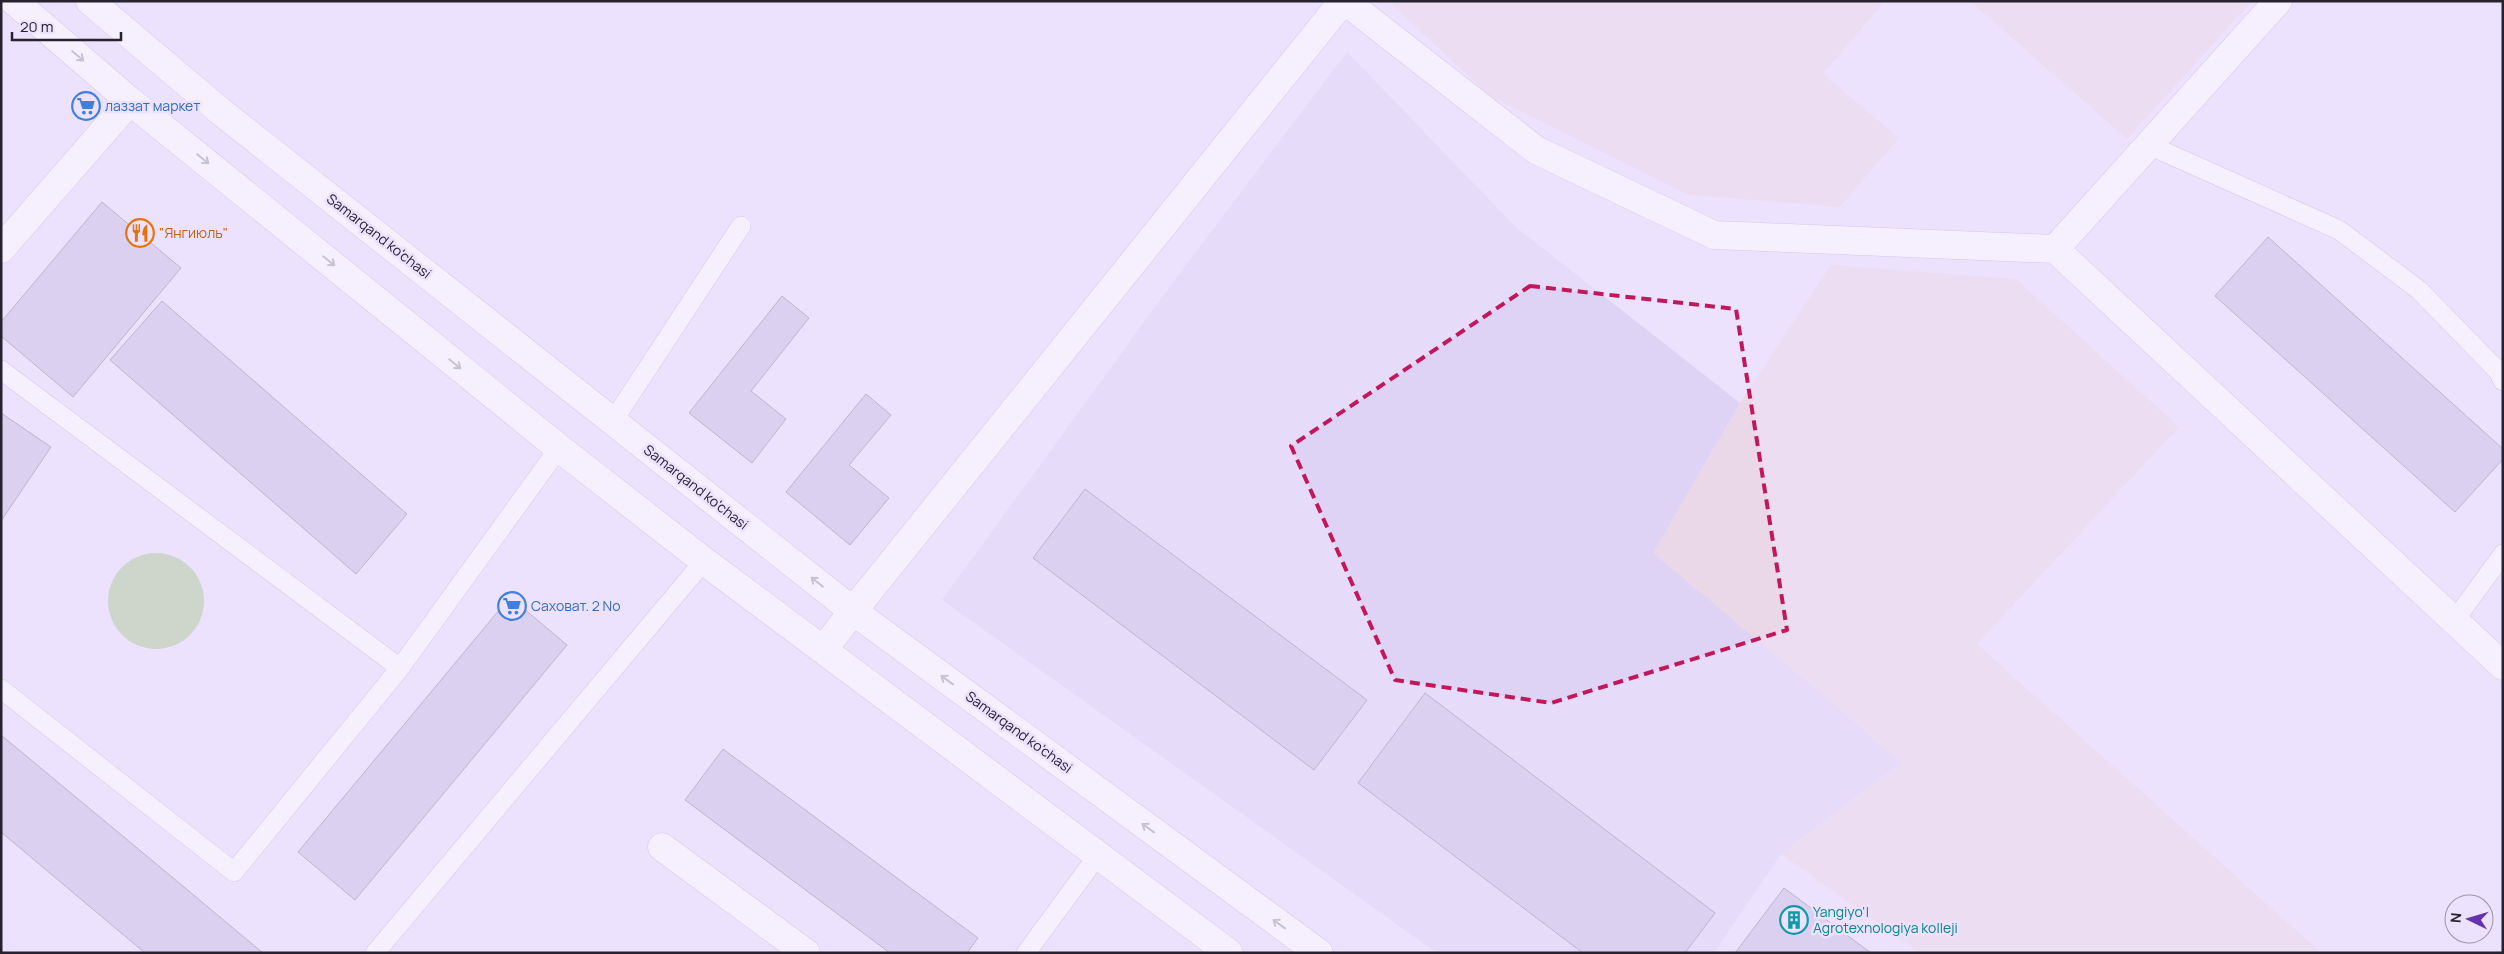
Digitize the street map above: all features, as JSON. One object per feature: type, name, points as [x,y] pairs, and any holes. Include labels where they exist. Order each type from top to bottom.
[{"type":"main road","points":[[14,1],[130,101],[559,448],[704,561],[1229,953]]},
{"type":"main road","name":"Samarqand ko'chasi","points":[[90,1],[220,111],[853,611],[1319,953]]},
{"type":"main road","points":[[823,650],[1344,1],[1536,150],[1714,236],[2055,249],[2503,666]]},
{"type":"main road","points":[[2055,249],[2278,1]]},
{"type":"main road","points":[[1,249],[130,101]]},
{"type":"main road","points":[[662,847],[806,953]]},
{"type":"lane","points":[[2149,145],[2339,230],[2419,290],[2498,371],[2503,381]]},
{"type":"lane","points":[[612,421],[741,226]]},
{"type":"lane","points":[[1,370],[400,668]]},
{"type":"lane","points":[[1,689],[234,872],[400,668],[559,448]]},
{"type":"lane","points":[[2454,621],[2503,554]]},
{"type":"lane","points":[[375,953],[704,561]]},
{"type":"lane","points":[[1026,953],[1098,855]]},
{"type":"highlighted area","points":[[1530,286],[1736,309],[1787,630],[1551,703],[1395,680],[1291,446]]},
{"type":"shaded area","points":[[1388,1],[1885,1],[1823,74],[1899,138],[1840,207],[1688,195],[1490,96]]},
{"type":"shaded area","points":[[1970,1],[2252,1],[2127,139]]},
{"type":"shaded area","points":[[1347,52],[1516,227],[1740,403],[1653,553],[1829,700],[1900,763],[1781,854],[1714,953],[1437,953],[942,600],[1176,278]]},
{"type":"shaded area","points":[[1831,265],[2016,279],[2179,427],[1977,644],[2318,950],[2316,953],[1920,953],[1781,854],[1900,763],[1653,553],[1740,403]]},
{"type":"green space","points":[[156,553],[174,557],[190,567],[200,583],[204,601],[200,619],[190,635],[174,645],[156,649],[138,645],[122,635],[112,619],[108,601],[112,583],[122,567],[138,557]]},
{"type":"building","points":[[102,202],[181,268],[73,397],[1,336],[1,322]]},
{"type":"building","points":[[2268,237],[2503,449],[2503,459],[2455,512],[2215,296]]},
{"type":"building","points":[[782,296],[809,318],[751,391],[786,419],[752,463],[689,413]]},
{"type":"building","points":[[162,301],[407,514],[356,574],[110,360]]},
{"type":"building","points":[[866,394],[891,415],[849,465],[889,498],[850,545],[786,492]]},
{"type":"building","points":[[1,413],[51,447],[1,521]]},
{"type":"building","points":[[1085,489],[1367,700],[1314,770],[1033,558]]},
{"type":"building","points":[[510,597],[567,645],[355,900],[298,852]]},
{"type":"building","points":[[1425,693],[1715,913],[1685,953],[1583,953],[1358,783]]},
{"type":"building","points":[[1,735],[263,953],[145,953],[1,832]]},
{"type":"building","points":[[723,749],[978,938],[967,953],[890,953],[685,800]]},
{"type":"building","name":"Yangiyo'l Agrotexnologiya kolleji","points":[[1784,888],[1871,953],[1735,953]]},
{"type":"place","name":"лаззат маркет","points":[[86,106]]},
{"type":"place","name":"\"Янгиюль\"","points":[[140,233]]},
{"type":"place","name":"Саховат. 2 No","points":[[512,606]]},
{"type":"place","name":"Yangiyo'l Agrotexnologiya kolleji","points":[[1794,920]]}]
